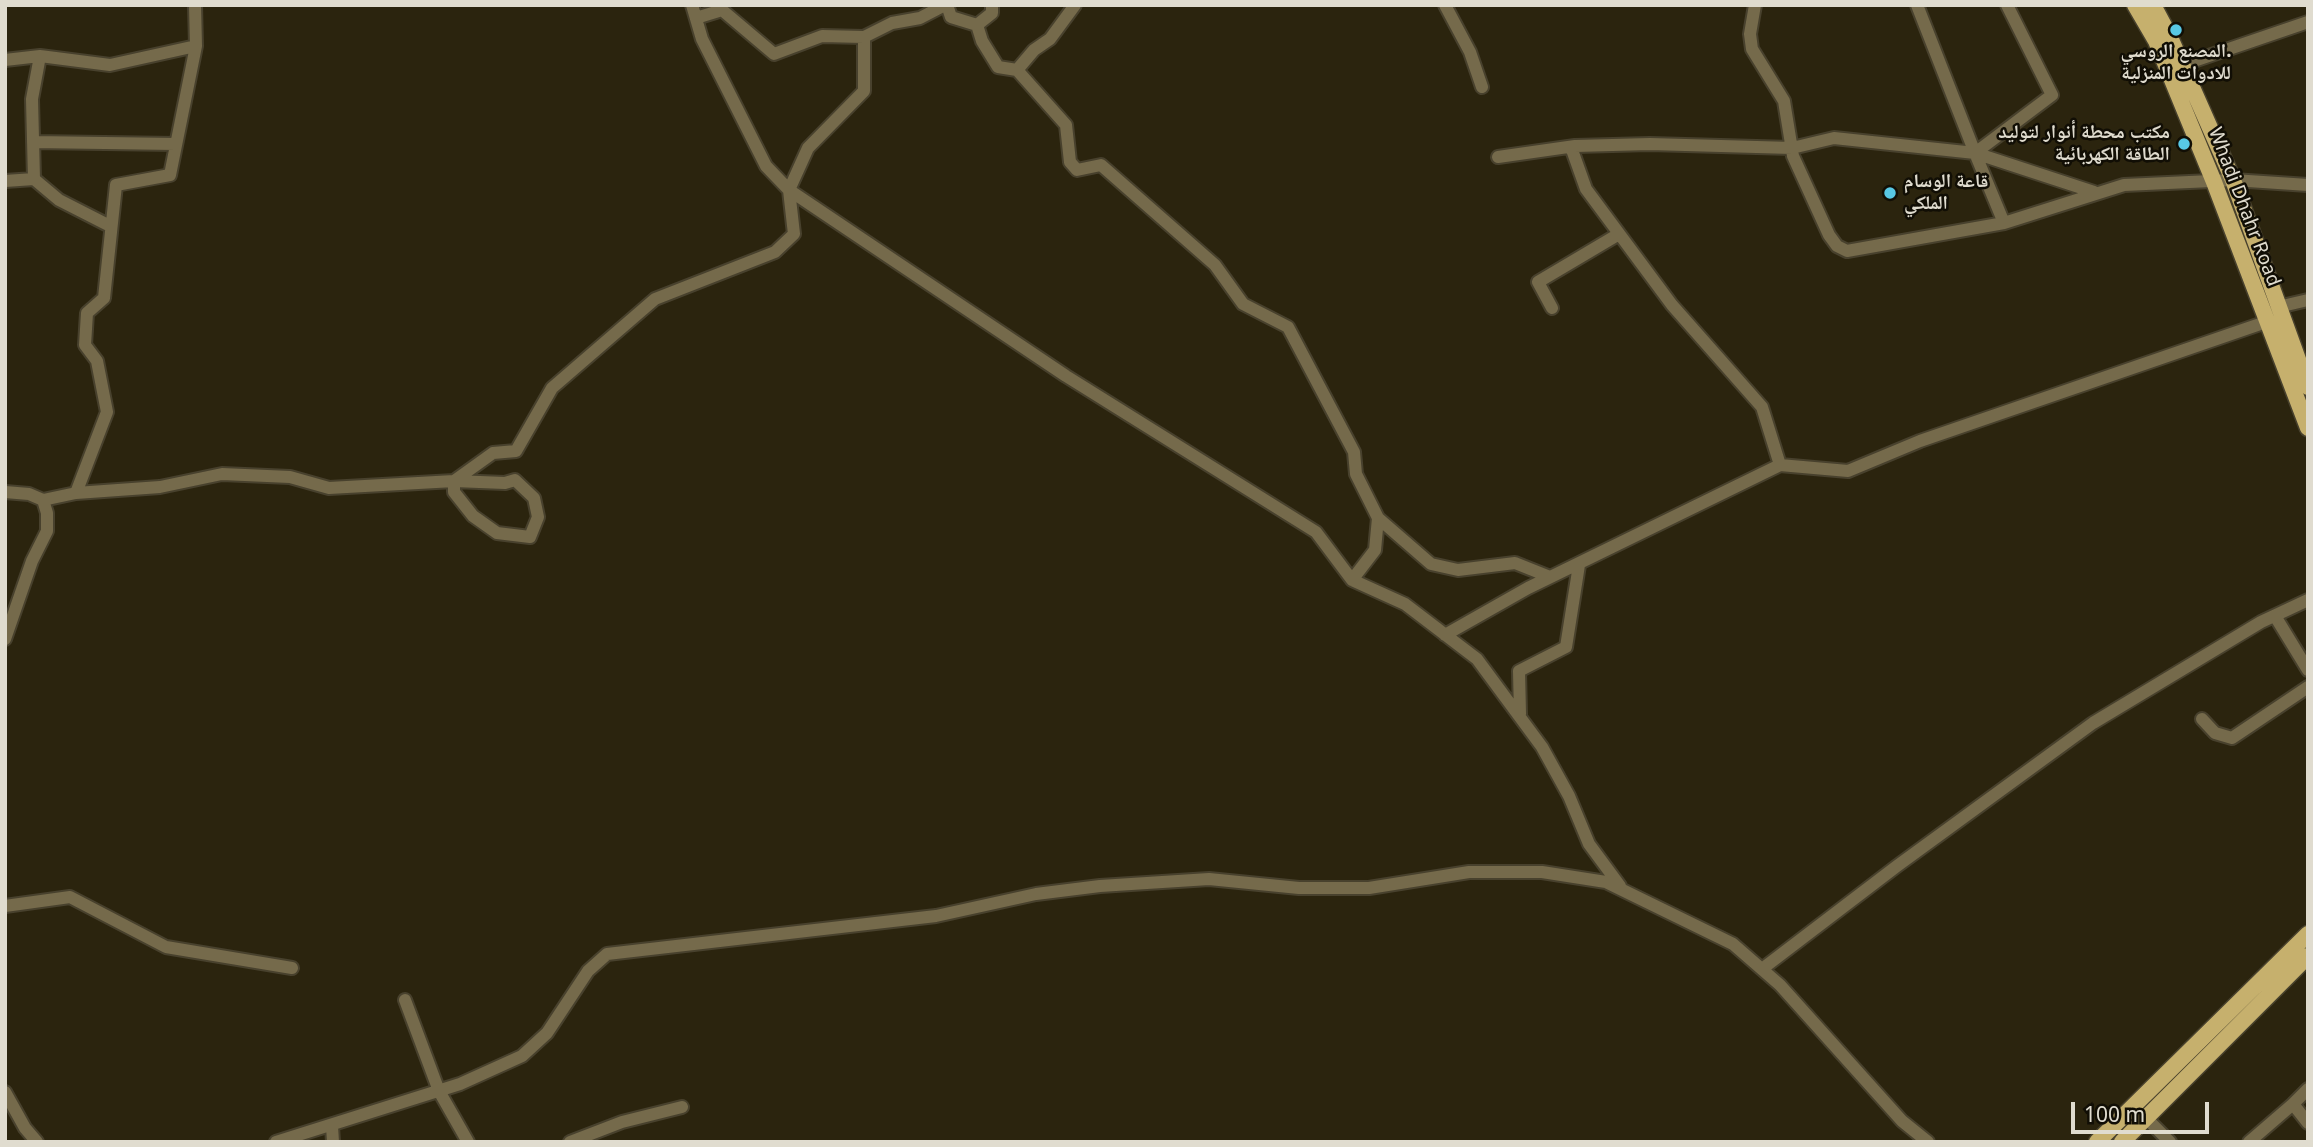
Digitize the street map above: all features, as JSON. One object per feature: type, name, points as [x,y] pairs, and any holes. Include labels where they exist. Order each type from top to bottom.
[{"type":"main road","name":"Whadi Dhahr Road","points":[[2135,5],[2156,41],[2214,182],[2308,428]]},
{"type":"main road","points":[[2153,5],[2233,180],[2308,387]]},
{"type":"main road","points":[[2097,1142],[2308,934]]},
{"type":"main road","points":[[2122,1142],[2189,1078],[2308,956]]},
{"type":"main road","points":[[2178,1065],[2189,1078]]},
{"type":"street","points":[[76,494],[107,412],[97,361],[85,345],[87,313],[104,298],[116,185],[170,175],[196,46],[195,5]]},
{"type":"street","points":[[977,25],[951,18],[946,5],[920,18],[892,23],[864,37],[822,36],[774,54],[722,10],[694,12],[702,39],[766,166],[789,190],[1066,376],[1316,532],[1352,580],[1405,604],[1477,659],[1520,714],[1569,796],[1589,844],[1607,871],[1625,891]]},
{"type":"street","points":[[977,25],[992,13],[992,5]]},
{"type":"street","points":[[1017,70],[1034,50],[1050,39],[1075,5]]},
{"type":"street","points":[[1445,5],[1470,52],[1482,87]]},
{"type":"street","points":[[1755,5],[1750,43],[1786,107],[1791,148],[1829,235],[1841,249],[1859,251],[2004,223],[2094,192],[2139,183],[2233,180],[2308,185]]},
{"type":"street","points":[[1917,5],[2004,223]]},
{"type":"street","points":[[1975,153],[2052,95],[2007,5]]},
{"type":"street","points":[[2182,65],[2308,22]]},
{"type":"street","points":[[977,25],[989,57],[998,67],[1017,70],[1066,125],[1070,162],[1077,170],[1101,165],[1215,265],[1244,304],[1288,327],[1354,452],[1356,474],[1378,518],[1431,564],[1458,570],[1515,563],[1550,578]]},
{"type":"street","points":[[454,481],[493,453],[516,451],[552,388],[654,299],[775,252],[794,234],[789,190],[808,148],[864,91],[864,37]]},
{"type":"street","points":[[5,60],[40,56],[110,65],[196,46]]},
{"type":"street","points":[[34,179],[32,99],[40,56]]},
{"type":"street","points":[[1498,157],[1571,147],[1650,144],[1791,148],[1834,138],[1975,153],[2094,192]]},
{"type":"street","points":[[33,142],[176,144]]},
{"type":"street","points":[[1571,147],[1586,189],[1619,234],[1672,305],[1762,407],[1780,465]]},
{"type":"street","points":[[5,181],[34,179],[59,200],[110,226]]},
{"type":"street","points":[[1552,308],[1538,282],[1619,234]]},
{"type":"street","points":[[2278,307],[2308,300]]},
{"type":"street","points":[[1445,635],[1550,578],[1780,465],[1848,471],[1920,442],[2266,322]]},
{"type":"street","points":[[5,492],[29,494],[43,500],[76,494],[160,487],[222,474],[290,477],[329,488],[454,481],[505,483],[515,480],[534,498],[538,517],[530,537],[497,533],[473,516],[454,492],[454,481]]},
{"type":"street","points":[[5,639],[32,561],[47,531],[43,500]]},
{"type":"street","points":[[1352,580],[1375,550],[1378,518]]},
{"type":"street","points":[[1520,714],[1519,671],[1566,647],[1579,565]]},
{"type":"street","points":[[1762,970],[2071,739],[2147,689],[2308,600]]},
{"type":"street","points":[[2275,616],[2308,670]]},
{"type":"street","points":[[2202,719],[2215,733],[2232,738],[2308,687]]},
{"type":"street","points":[[276,1142],[439,1091],[522,1056],[547,1032],[589,971],[607,954],[936,916],[1036,894],[1209,879],[1299,888],[1369,888],[1469,872],[1542,872],[1606,882],[1733,944],[1780,985],[1902,1121],[1928,1142]]},
{"type":"street","points":[[5,906],[70,897],[166,947],[292,968]]},
{"type":"street","points":[[405,1000],[439,1091],[468,1142]]},
{"type":"street","points":[[2249,1142],[2308,1089]]},
{"type":"street","points":[[5,1092],[25,1128],[37,1142]]},
{"type":"street","points":[[2293,1104],[2308,1123]]},
{"type":"street","points":[[570,1142],[622,1122],[682,1107]]},
{"type":"street","points":[[2147,1119],[2170,1142]]},
{"type":"street","points":[[332,1126],[333,1142]]},
{"type":"place","name":"المصنع الروسي. للادوات المنزلية","points":[[2176,30]]},
{"type":"place","name":"مكتب محطة أنوار لتوليد الطاقة الكهربائية","points":[[2184,144]]},
{"type":"place","name":"قاعة الوسام الملكي","points":[[1890,193]]}]
